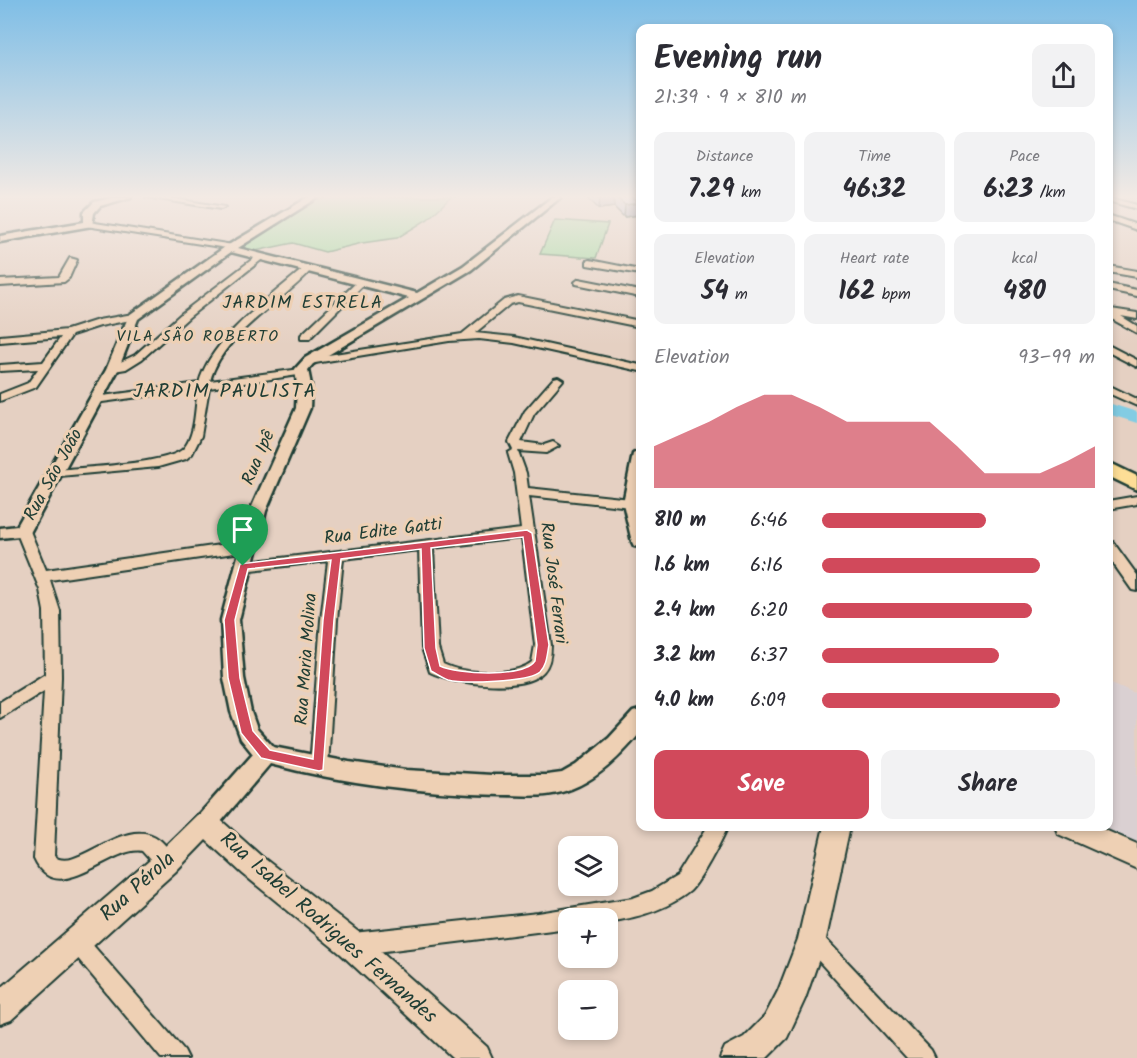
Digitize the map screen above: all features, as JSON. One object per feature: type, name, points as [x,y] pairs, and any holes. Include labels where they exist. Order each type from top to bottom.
[{"type":"main road","points":[[1113,458],[1137,471]]},
{"type":"main road","points":[[1113,471],[1137,484]]},
{"type":"main road","name":"Rua Pérola","points":[[0,1009],[166,863],[206,823]]},
{"type":"main road","name":"Rua Isabel Rodrigues Fernandes","points":[[206,823],[252,865],[351,944],[476,1058]]},
{"type":"main road","points":[[736,1058],[754,1048],[776,1027],[790,999],[812,939],[836,831]]},
{"type":"main road","points":[[1078,831],[1137,857]]},
{"type":"street","points":[[221,246],[420,297]]},
{"type":"street","points":[[0,339],[68,333],[98,323],[133,317],[234,246]]},
{"type":"street","points":[[305,367],[467,268],[494,246]]},
{"type":"street","points":[[111,370],[128,364],[148,351],[175,324],[261,257]]},
{"type":"street","points":[[0,283],[61,280],[65,278],[73,260]]},
{"type":"street","points":[[590,263],[636,272]]},
{"type":"street","points":[[53,474],[158,463],[180,457],[190,449],[203,385],[228,340],[308,269]]},
{"type":"street","points":[[1113,270],[1137,274]]},
{"type":"street","points":[[304,337],[361,282]]},
{"type":"street","points":[[579,282],[636,293]]},
{"type":"street","points":[[1113,288],[1137,293]]},
{"type":"street","points":[[466,336],[507,302],[519,299],[636,323]]},
{"type":"street","points":[[1113,314],[1137,316]]},
{"type":"street","points":[[1113,316],[1137,330]]},
{"type":"street","name":"Rua São João","points":[[133,317],[111,370],[23,531],[52,611],[53,677],[44,850],[47,864],[58,869],[79,865],[134,841],[143,841],[150,845],[166,863]]},
{"type":"street","points":[[1113,322],[1121,321]]},
{"type":"street","points":[[0,398],[32,385],[68,333]]},
{"type":"street","points":[[95,400],[203,385],[466,336],[514,340],[636,367]]},
{"type":"street","points":[[1113,351],[1137,364]]},
{"type":"street","points":[[0,368],[45,365]]},
{"type":"street","name":"Rua Ipê","points":[[266,754],[248,733],[234,678],[230,620],[248,546],[268,484],[303,408],[305,367]]},
{"type":"street","points":[[553,446],[546,449],[517,447],[515,442],[529,412],[558,380]]},
{"type":"street","points":[[1113,391],[1137,403]]},
{"type":"street","name":"Rua José Ferrari","points":[[426,545],[430,648],[435,668],[450,676],[521,675],[536,669],[543,654],[523,491],[514,453]]},
{"type":"street","points":[[523,491],[635,498]]},
{"type":"street","points":[[1113,504],[1137,500]]},
{"type":"street","points":[[0,533],[23,531]]},
{"type":"street","name":"Rua Edite Gatti","points":[[243,566],[527,533]]},
{"type":"street","points":[[41,576],[248,546]]},
{"type":"street","points":[[1113,552],[1137,586]]},
{"type":"street","name":"Rua Maria Molina","points":[[319,766],[329,620],[336,556]]},
{"type":"street","points":[[0,711],[53,677]]},
{"type":"street","points":[[266,754],[370,776],[447,783],[505,785],[564,782],[579,775],[607,752],[636,721]]},
{"type":"street","name":"Rua Pérola","points":[[206,823],[266,754]]},
{"type":"street","points":[[351,944],[538,923],[633,908],[658,899],[684,883],[716,831]]},
{"type":"street","points":[[812,939],[923,1058]]},
{"type":"street","points":[[77,942],[176,1058]]},
{"type":"shaded area","points":[[1113,684],[1137,694],[1137,849],[1097,831],[1113,831]]},
{"type":"green space","points":[[243,246],[277,246],[255,251],[240,248]]},
{"type":"green space","points":[[305,246],[348,246],[325,252]]},
{"type":"green space","points":[[543,246],[600,246],[596,258],[540,254]]},
{"type":"waterway","points":[[1113,410],[1137,418]]},
{"type":"district","name":"JARDIM ESTRELA","points":[[303,303]]},
{"type":"district","name":"VILA SÃO ROBERTO","points":[[198,336]]},
{"type":"district","name":"JARDIM PAULISTA","points":[[225,392]]},
{"type":"route","points":[[243,566],[230,620],[234,678],[248,733],[266,754],[319,766],[329,620],[336,556],[426,545],[527,533],[543,645],[541,662],[529,673],[505,676],[450,676],[435,668],[430,648],[426,545],[243,566]]}]
